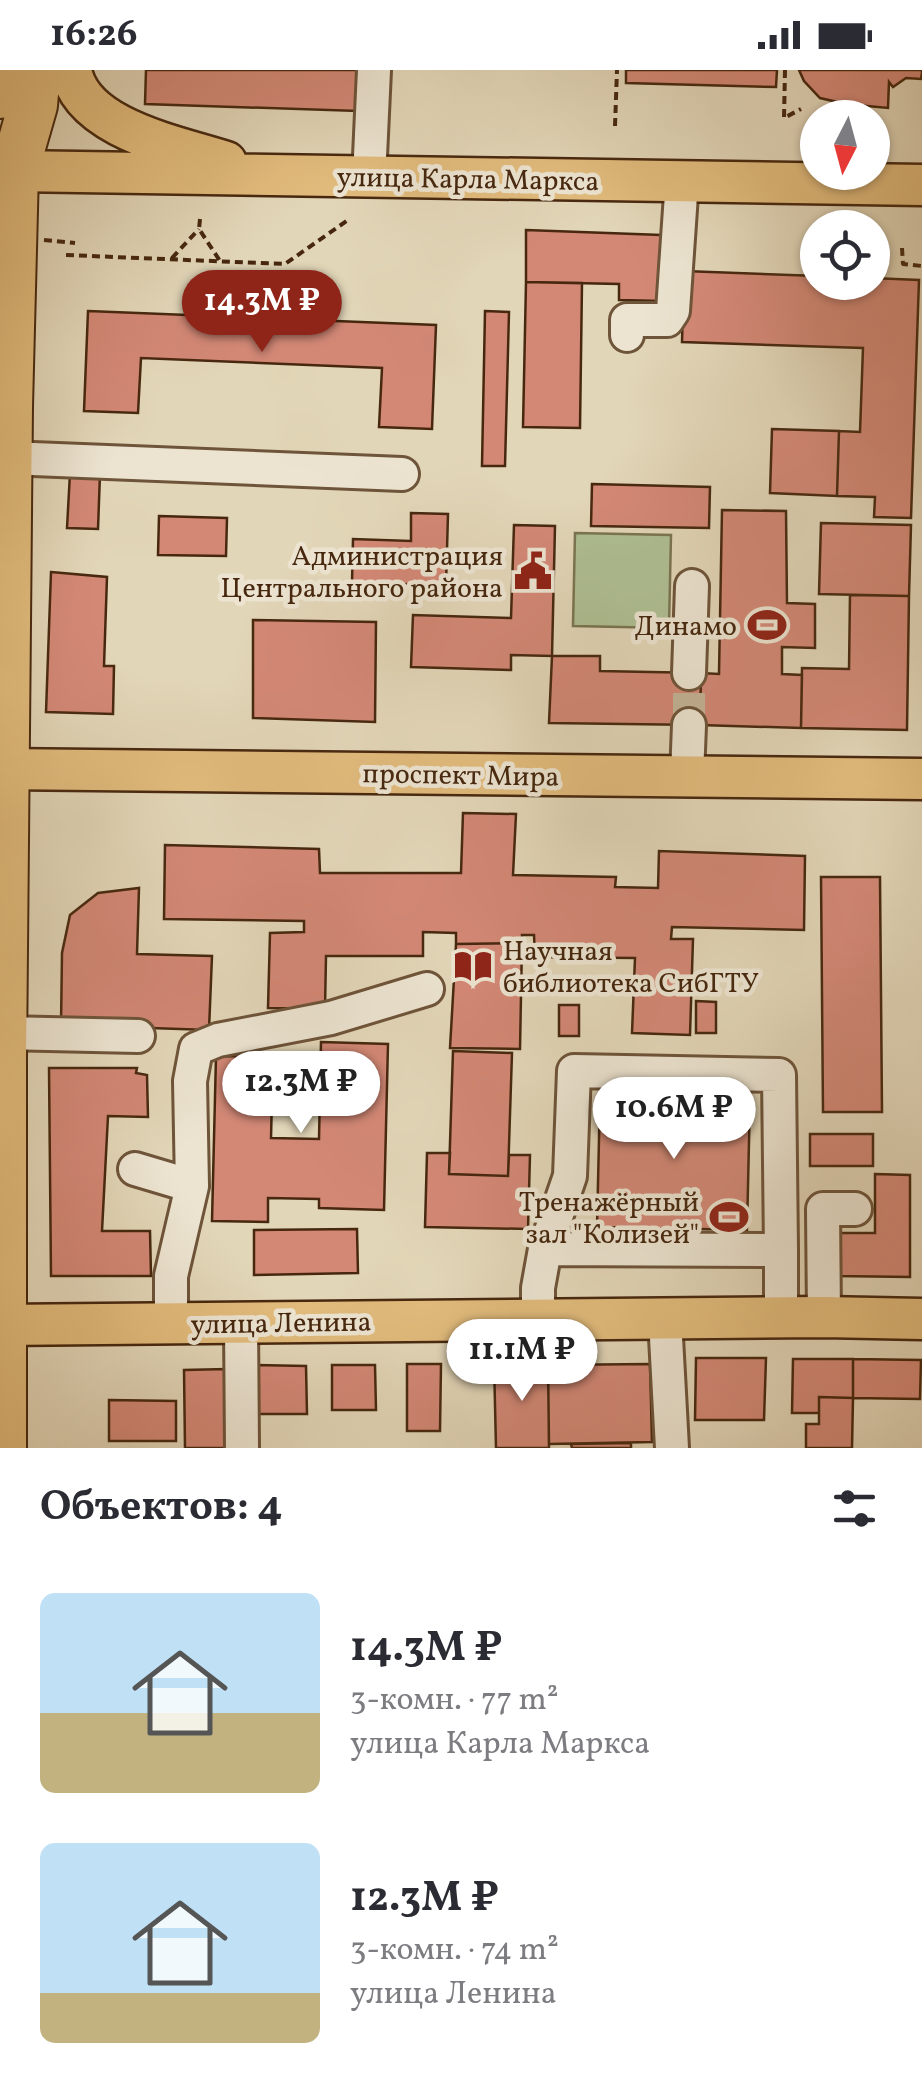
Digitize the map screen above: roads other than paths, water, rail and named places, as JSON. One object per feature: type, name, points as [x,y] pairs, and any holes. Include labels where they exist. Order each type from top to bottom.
[{"type":"highway","points":[[0,94],[1,70]]},
{"type":"highway","points":[[2,1448],[4,406],[14,171],[33,105],[36,70]]},
{"type":"highway","points":[[0,112],[14,171]]},
{"type":"main road","points":[[70,70],[74,89],[103,117],[268,175]]},
{"type":"main road","name":"улица Карла Маркса","points":[[14,171],[922,186]]},
{"type":"main road","name":"проспект Мира","points":[[3,769],[922,779]]},
{"type":"main road","name":"улица Ленина","points":[[0,1326],[922,1319]]},
{"type":"street","points":[[369,178],[374,70]]},
{"type":"street","points":[[626,334],[627,320],[667,320],[673,311],[682,180]]},
{"type":"street","points":[[4,481],[402,474]]},
{"type":"street","points":[[690,673],[692,586]]},
{"type":"street","points":[[687,776],[688,725]]},
{"type":"street","points":[[171,1324],[170,1276],[192,1186],[190,1080],[196,1049],[218,1040],[330,1018],[427,989]]},
{"type":"street","points":[[1,1049],[138,1036]]},
{"type":"street","points":[[538,1320],[538,1288],[545,1249],[570,1176],[574,1071],[779,1074],[780,1318]]},
{"type":"street","points":[[135,1169],[192,1186]]},
{"type":"street","points":[[824,1317],[823,1208],[855,1209]]},
{"type":"street","points":[[545,1249],[781,1250]]},
{"type":"street","points":[[665,1319],[672,1448]]},
{"type":"street","points":[[242,1323],[242,1448]]},
{"type":"tunnel","points":[[689,673],[689,725]]},
{"type":"place","name":"Администрация Центрального района","points":[[533,571]]},
{"type":"place","name":"Динамо","points":[[767,625]]},
{"type":"place","name":"Научная библиотека СибГТУ","points":[[473,966]]},
{"type":"place","name":"Тренажёрный зал \"Колизей\"","points":[[729,1217]]}]
